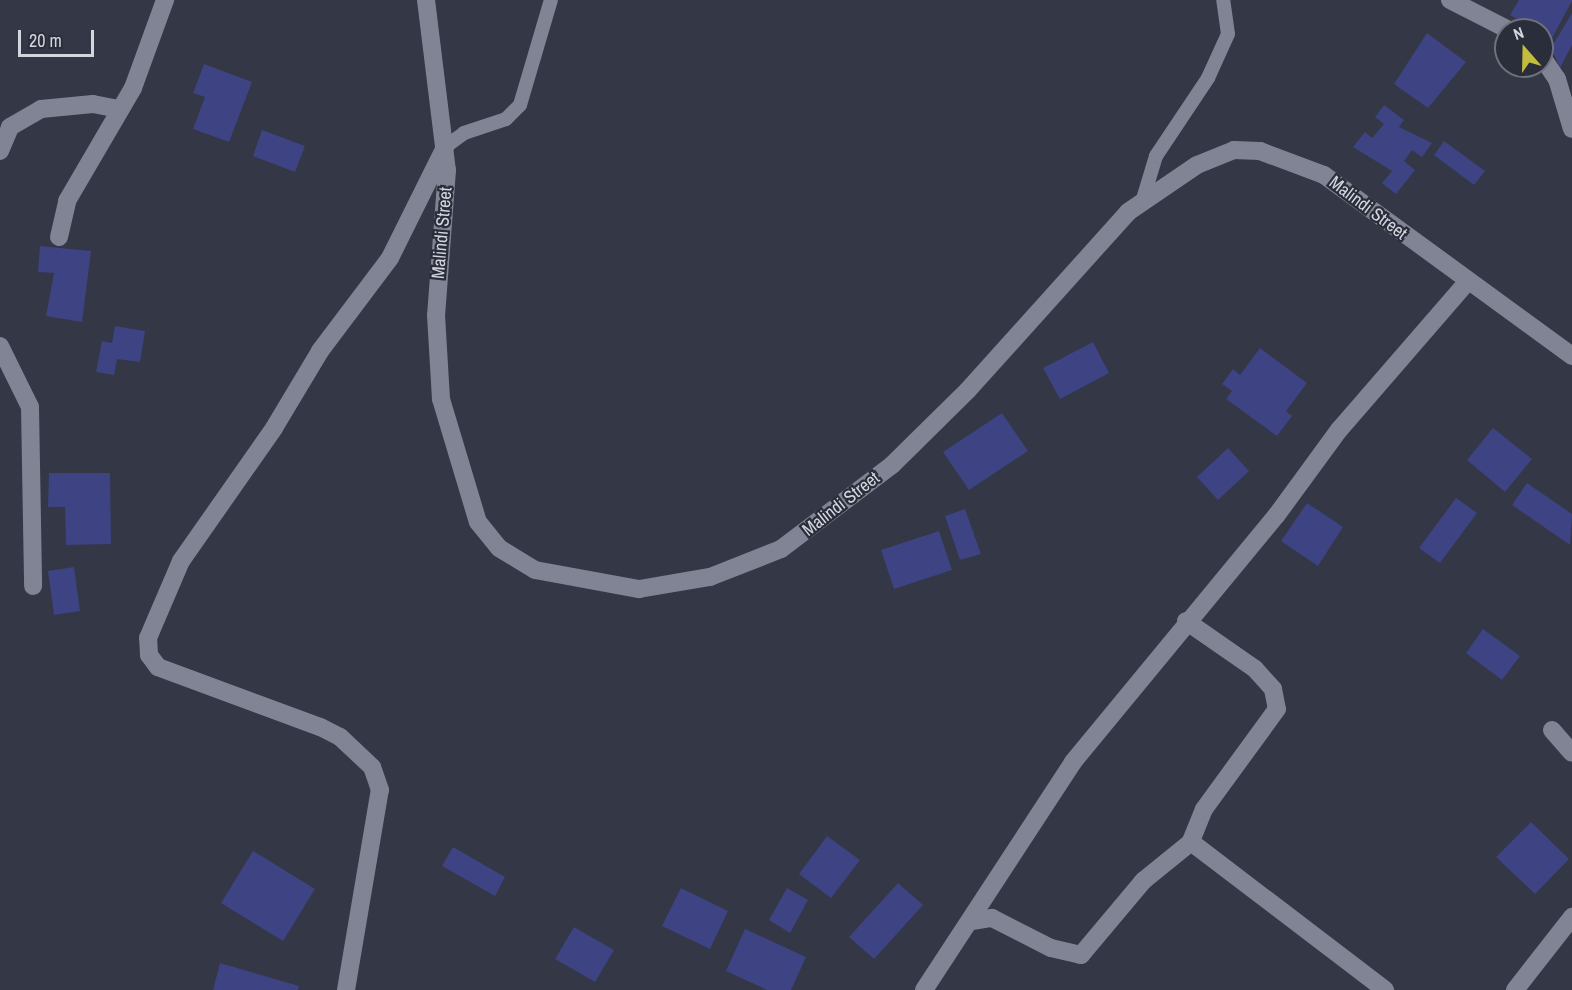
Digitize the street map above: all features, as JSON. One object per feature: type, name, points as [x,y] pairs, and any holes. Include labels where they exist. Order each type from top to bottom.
[{"type":"street","points":[[59,237],[67,201],[149,52],[165,0]]},
{"type":"street","name":"Malindi Street","points":[[426,0],[446,147],[435,362],[465,493],[487,536],[521,563],[621,590],[674,585],[749,563],[781,549],[842,507],[968,390],[1143,199],[1197,165],[1234,150],[1260,151],[1350,190],[1467,282],[1572,356]]},
{"type":"street","points":[[1450,0],[1494,22]]},
{"type":"street","points":[[1554,75],[1572,129]]},
{"type":"street","points":[[0,151],[10,127],[41,109],[93,104],[119,109]]},
{"type":"street","points":[[346,990],[380,790],[372,767],[340,737],[320,727],[158,667],[149,656],[148,638],[181,561],[274,428],[333,332],[390,258],[446,147]]},
{"type":"street","points":[[924,990],[972,921],[1073,762],[1186,621],[1467,282]]},
{"type":"street","points":[[0,346],[30,407],[33,586]]},
{"type":"street","points":[[972,921],[992,918],[1067,954],[1087,953],[1143,881],[1191,842],[1204,809],[1277,710],[1272,689],[1255,669],[1186,621]]},
{"type":"street","points":[[1552,730],[1572,753]]},
{"type":"street","points":[[1191,842],[1385,990]]},
{"type":"street","points":[[1515,990],[1572,917]]},
{"type":"lane","points":[[446,147],[464,133],[506,119],[520,105],[551,0]]},
{"type":"lane","points":[[1143,199],[1156,156],[1208,78],[1228,34],[1222,0]]},
{"type":"building","points":[[1519,0],[1572,0],[1554,34],[1554,18],[1515,18],[1510,15]]},
{"type":"building","points":[[1572,13],[1572,45],[1560,68],[1554,55],[1554,43]]},
{"type":"building","points":[[1427,33],[1466,62],[1428,108],[1394,84]]},
{"type":"building","points":[[204,64],[252,82],[229,142],[193,129],[205,97],[193,93]]},
{"type":"building","points":[[1384,105],[1404,120],[1399,127],[1432,143],[1422,157],[1412,150],[1404,161],[1415,170],[1396,194],[1382,183],[1392,171],[1353,147],[1365,132],[1372,138],[1384,124],[1375,117]]},
{"type":"building","points":[[262,130],[305,146],[295,172],[253,156]]},
{"type":"building","points":[[1444,141],[1485,171],[1474,185],[1434,155]]},
{"type":"building","points":[[40,246],[91,251],[82,322],[46,316],[54,273],[38,272]]},
{"type":"building","points":[[115,326],[145,331],[140,362],[117,359],[114,375],[96,372],[102,341],[112,343]]},
{"type":"building","points":[[1093,342],[1109,373],[1060,399],[1043,368]]},
{"type":"building","points":[[1260,348],[1307,383],[1286,411],[1292,416],[1277,436],[1226,399],[1232,391],[1222,384],[1233,369],[1240,375]]},
{"type":"building","points":[[1002,413],[1028,451],[969,490],[943,452]]},
{"type":"building","points":[[1493,428],[1532,459],[1505,492],[1467,460]]},
{"type":"building","points":[[1228,448],[1249,471],[1218,500],[1197,477]]},
{"type":"building","points":[[49,473],[110,473],[111,544],[66,545],[65,507],[48,507]]},
{"type":"building","points":[[1527,483],[1572,514],[1570,545],[1512,505]]},
{"type":"building","points":[[1456,498],[1477,513],[1440,563],[1419,548]]},
{"type":"building","points":[[1307,503],[1343,527],[1318,566],[1281,541]]},
{"type":"building","points":[[965,509],[981,554],[960,560],[945,516]]},
{"type":"building","points":[[939,531],[952,570],[894,589],[881,550]]},
{"type":"building","points":[[74,567],[80,611],[54,615],[48,571]]},
{"type":"building","points":[[1483,629],[1520,656],[1502,680],[1466,653]]},
{"type":"building","points":[[1531,822],[1569,859],[1535,894],[1496,857]]},
{"type":"building","points":[[827,836],[860,860],[831,898],[799,874]]},
{"type":"building","points":[[453,847],[505,877],[495,896],[442,866]]},
{"type":"building","points":[[253,851],[315,889],[283,941],[221,903]]},
{"type":"building","points":[[898,883],[923,905],[874,959],[849,937]]},
{"type":"building","points":[[681,888],[728,911],[710,949],[662,926]]},
{"type":"building","points":[[787,888],[808,900],[790,933],[769,920]]},
{"type":"building","points":[[574,927],[614,950],[595,982],[555,959]]},
{"type":"building","points":[[745,929],[806,957],[791,990],[767,990],[726,971]]},
{"type":"building","points":[[220,963],[299,986],[298,990],[213,990]]}]
